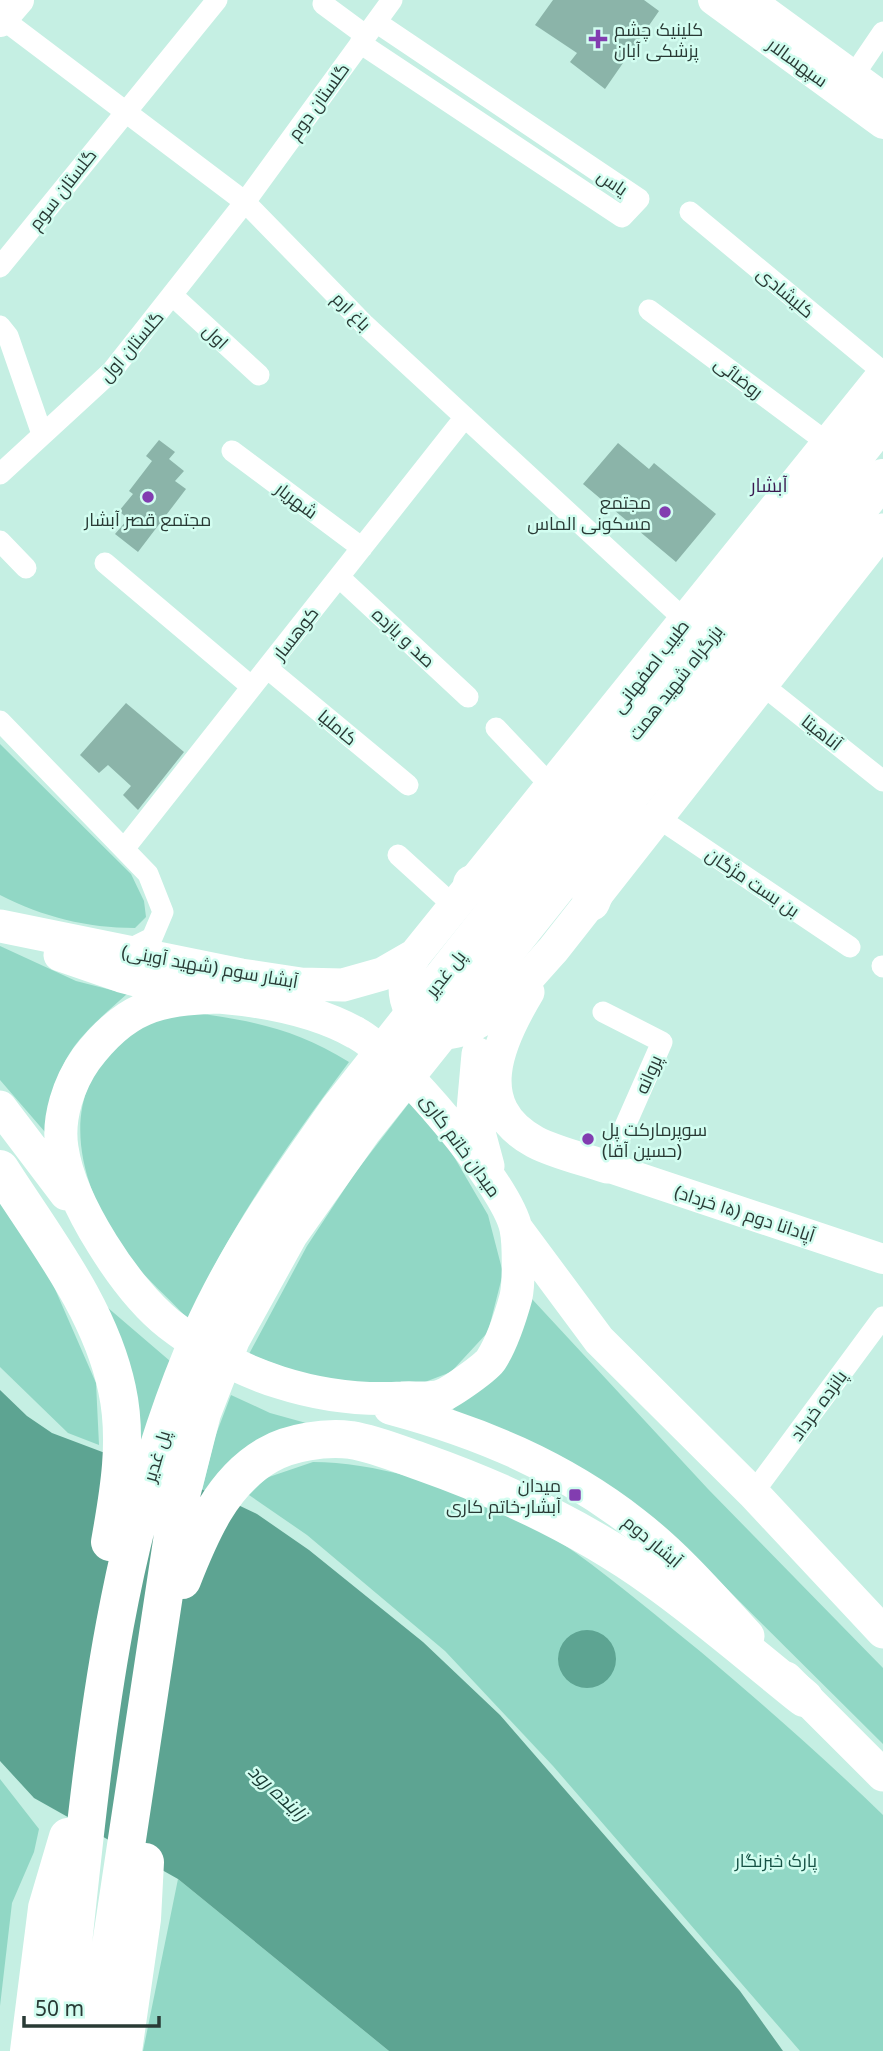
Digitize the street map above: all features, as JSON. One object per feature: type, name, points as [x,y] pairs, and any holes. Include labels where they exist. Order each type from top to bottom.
[{"type":"highway","name":"بزرگراه شهید همت","points":[[480,954],[702,651],[883,421]]},
{"type":"highway","name":"بزرگراه شهید همت","points":[[702,651],[883,478]]},
{"type":"highway","points":[[463,895],[494,875],[657,677],[702,651]]},
{"type":"highway","points":[[591,902],[607,864],[696,740],[702,651]]},
{"type":"highway","name":"پل غدیر","points":[[95,2051],[92,1760],[111,1641],[140,1510],[172,1405],[202,1332],[261,1220],[339,1110],[480,954]]},
{"type":"highway","name":"پل غدیر","points":[[61,2051],[156,1646],[176,1516],[202,1413],[231,1339],[289,1234],[362,1131],[480,954]]},
{"type":"highway","points":[[0,1169],[70,1278],[101,1334],[117,1389],[121,1418],[119,1483],[103,1596],[111,1641]]},
{"type":"highway","points":[[156,1646],[203,1525],[236,1483],[268,1455],[309,1441],[350,1440],[382,1448],[506,1495],[581,1531],[654,1579],[804,1698]]},
{"type":"highway","points":[[29,2051],[95,1914]]},
{"type":"highway","points":[[95,1914],[123,2051]]},
{"type":"main road","name":"سپهسالار","points":[[713,0],[847,84],[883,97]]},
{"type":"main road","name":"سپهسالار","points":[[750,0],[847,84],[883,124]]},
{"type":"main road","name":"طبیب اصفهانی","points":[[415,955],[552,787],[702,651],[829,444],[883,374]]},
{"type":"main road","points":[[607,1167],[535,1142],[505,1119],[496,1096],[495,1070],[504,1032],[554,950],[760,684],[881,536]]},
{"type":"main road","name":"آبشار سوم (شهید آوینی)","points":[[0,926],[241,975],[301,984],[343,985],[382,974],[415,955]]},
{"type":"main road","name":"آبشار سوم (شهید آوینی)","points":[[0,926],[65,957],[202,997]]},
{"type":"main road","points":[[415,955],[406,968],[402,982],[410,1011],[421,1022],[434,1029],[456,1031],[498,1008],[554,950]]},
{"type":"main road","name":"میدان خاتم کاری","points":[[202,997],[251,1000],[357,1033],[420,1087],[492,1182],[516,1228],[517,1294],[491,1362],[442,1396],[360,1400],[294,1388],[239,1367],[168,1323],[113,1262],[81,1205],[62,1148],[62,1111],[78,1070],[102,1038],[132,1012],[157,1003],[202,997]]},
{"type":"main road","points":[[492,1182],[473,1110],[479,1046],[498,1008]]},
{"type":"main road","points":[[0,1107],[37,1153],[113,1262]]},
{"type":"main road","points":[[492,1182],[503,1160],[519,1151],[607,1167]]},
{"type":"main road","name":"آپادانا دوم (۱۵ خرداد)","points":[[607,1167],[883,1259]]},
{"type":"main road","points":[[516,1228],[599,1340],[753,1493],[883,1632]]},
{"type":"main road","name":"آبشار دوم","points":[[360,1400],[454,1426],[512,1449],[576,1482],[635,1524],[687,1569],[804,1698],[883,1775]]},
{"type":"street","name":"گلستان سوم","points":[[0,267],[124,111],[217,0]]},
{"type":"street","name":"گلستان دوم","points":[[245,202],[392,0]]},
{"type":"street","points":[[323,4],[367,33]]},
{"type":"street","name":"باغ ارم","points":[[5,14],[124,111],[245,202],[365,325],[465,417],[702,651]]},
{"type":"street","points":[[847,84],[883,32]]},
{"type":"street","name":"یاس","points":[[367,33],[639,199],[622,217],[367,33]]},
{"type":"street","name":"گلستان اول","points":[[0,474],[112,371],[245,202]]},
{"type":"street","name":"کلیشادی","points":[[690,212],[883,374]]},
{"type":"street","name":"اول","points":[[173,296],[259,375]]},
{"type":"street","name":"روضائی","points":[[649,310],[829,444]]},
{"type":"street","points":[[0,326],[8,336],[42,434]]},
{"type":"street","name":"کوهسار","points":[[124,849],[465,417]]},
{"type":"street","name":"شهریار","points":[[232,451],[362,548]]},
{"type":"street","points":[[0,541],[26,568]]},
{"type":"street","points":[[105,563],[252,687]]},
{"type":"street","name":"صد و یازده","points":[[339,577],[468,697]]},
{"type":"street","name":"کاملیا","points":[[267,668],[408,785]]},
{"type":"street","name":"آناهیتا","points":[[760,684],[883,781]]},
{"type":"street","points":[[0,721],[148,874],[163,912],[152,938],[126,951]]},
{"type":"street","points":[[496,728],[552,787]]},
{"type":"street","name":"بن بست مژگان","points":[[657,817],[850,947]]},
{"type":"street","points":[[398,855],[463,895]]},
{"type":"street","name":"پروانه","points":[[603,1012],[662,1042],[607,1167]]},
{"type":"street","name":"پانزده خرداد","points":[[753,1493],[883,1317]]},
{"type":"green space","points":[[0,744],[131,874],[144,901],[146,917],[135,928],[66,920],[0,895]]},
{"type":"green space","points":[[0,946],[76,981],[127,994],[92,1026],[61,1069],[45,1132],[0,1080]]},
{"type":"green space","points":[[183,1011],[228,1018],[289,1033],[349,1062],[261,1186],[223,1250],[188,1319],[122,1248],[94,1197],[85,1169],[81,1142],[81,1114],[88,1088],[101,1063],[144,1023]]},
{"type":"green space","points":[[409,1103],[446,1143],[488,1215],[503,1273],[488,1332],[451,1372],[404,1390],[340,1389],[249,1354],[307,1246],[355,1173]]},
{"type":"green space","points":[[0,1203],[48,1273],[96,1383],[99,1445],[68,1433],[0,1367]]},
{"type":"green space","points":[[532,1299],[708,1489],[883,1668],[883,1744],[700,1562],[457,1417],[453,1409],[483,1384]]},
{"type":"green space","points":[[107,1307],[170,1361],[142,1461]]},
{"type":"green space","points":[[231,1395],[270,1413],[317,1426],[199,1503],[215,1437]]},
{"type":"green space","name":"پارک خبرنگار","points":[[313,1462],[380,1469],[415,1478],[485,1503],[549,1535],[608,1577],[701,1652],[883,1815],[883,2051],[800,2051],[553,1766],[445,1651],[307,1535],[249,1495],[266,1478]]},
{"type":"green space","points":[[0,1779],[39,1829],[34,1852],[12,1903],[0,2006]]},
{"type":"green space","points":[[178,1879],[389,2051],[143,2051]]},
{"type":"water","name":"زاینده رود","points":[[0,1390],[27,1416],[52,1433],[219,1496],[257,1514],[309,1550],[423,1642],[500,1715],[740,1991],[783,2051],[389,2051],[178,1879],[34,1798],[0,1761]]},
{"type":"water","points":[[587,1630],[598,1632],[611,1643],[616,1659],[614,1670],[603,1683],[587,1688],[576,1686],[563,1675],[558,1659],[560,1648],[571,1635]]},
{"type":"building","name":"کلینیک چشم پزشکی آبان","points":[[553,0],[644,0],[659,11],[605,89],[570,62],[577,53],[535,25]]},
{"type":"building","name":"مجتمع قصر آبشار","points":[[159,440],[175,452],[169,459],[184,471],[175,481],[186,489],[138,552],[115,534],[128,519],[119,511],[133,494],[129,491],[152,461],[146,456]]},
{"type":"building","name":"مجتمع مسکونی الماس","points":[[618,443],[649,469],[654,463],[716,514],[676,562],[583,484]]},
{"type":"building","points":[[126,703],[184,752],[138,810],[123,795],[131,786],[108,765],[99,773],[80,755]]},
{"type":"place","name":"کلینیک چشم پزشکی آبان","points":[[598,39]]},
{"type":"place","name":"مجتمع قصر آبشار","points":[[148,497]]},
{"type":"place","name":"مجتمع مسکونی الماس","points":[[665,512]]},
{"type":"place","name":"سوپرمارکت پل (حسین آقا)","points":[[588,1139]]},
{"type":"place","name":"میدان آبشار-خاتم کاری","points":[[575,1495]]},
{"type":"district","name":"آبشار","points":[[769,485]]}]
